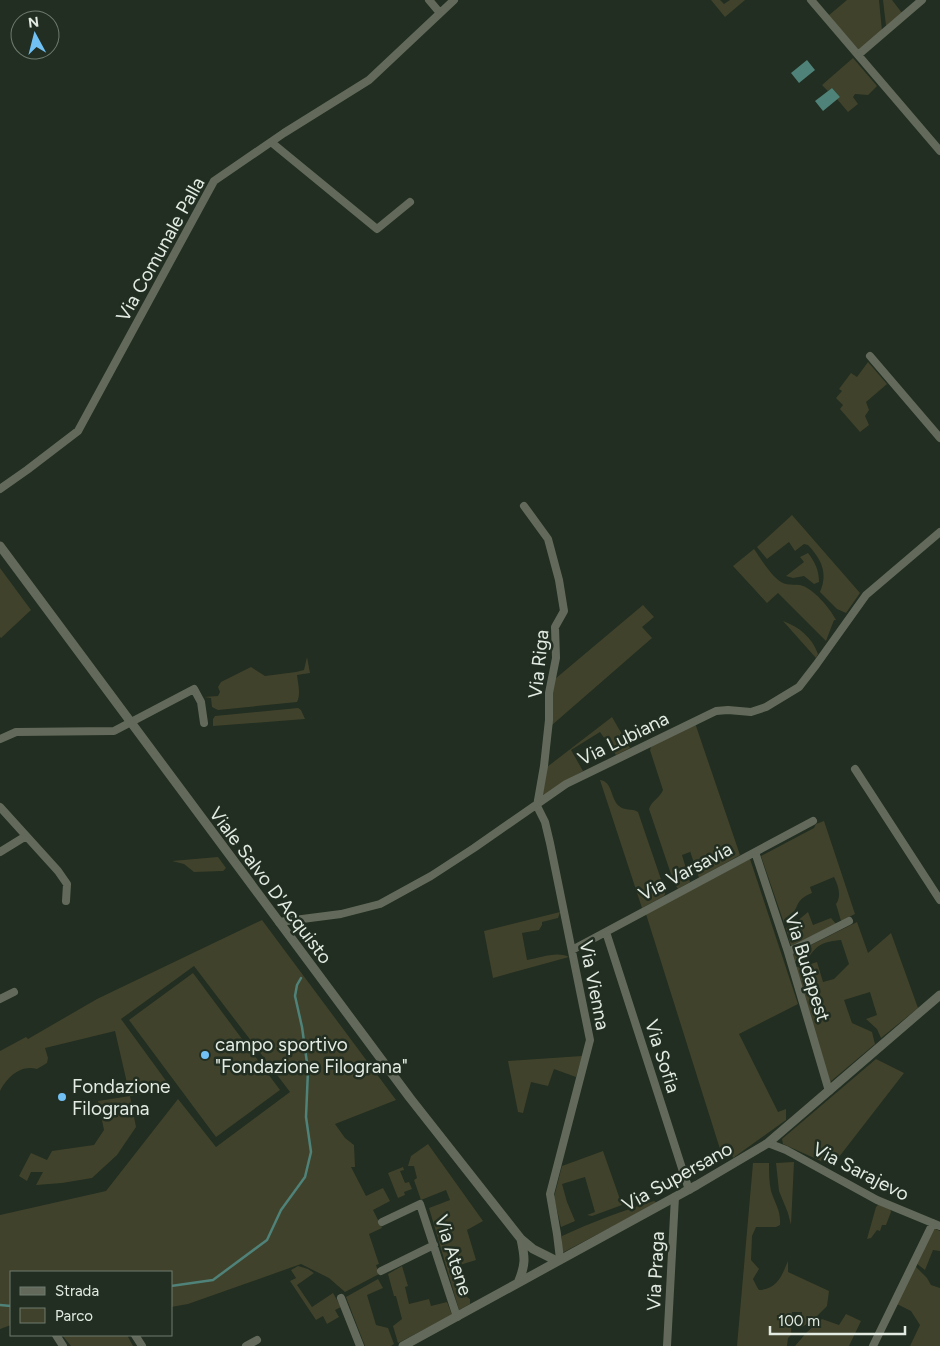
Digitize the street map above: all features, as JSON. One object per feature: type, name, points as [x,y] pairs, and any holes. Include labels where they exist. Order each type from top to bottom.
[{"type":"street","points":[[429,0],[440,13]]},
{"type":"street","name":"Via Comunale Palla","points":[[0,489],[78,431],[214,180],[369,80],[454,0]]},
{"type":"street","points":[[811,0],[940,151]]},
{"type":"street","points":[[858,55],[922,0]]},
{"type":"street","points":[[271,142],[377,229],[410,202]]},
{"type":"street","points":[[870,356],[940,438]]},
{"type":"street","name":"Via Riga","points":[[524,506],[548,539],[559,580],[564,611],[555,627],[556,658],[549,693],[549,720],[537,806]]},
{"type":"street","name":"Via Lubiana","points":[[279,922],[341,914],[380,904],[431,876],[537,806],[566,784],[716,711],[751,712],[766,707],[799,687],[866,595],[940,532]]},
{"type":"street","name":"Viale Salvo D'Acquisto","points":[[0,546],[410,1098],[521,1238],[533,1249],[558,1260]]},
{"type":"street","points":[[0,739],[16,732],[114,730],[194,688],[201,702],[204,723]]},
{"type":"street","points":[[855,769],[940,900]]},
{"type":"street","name":"Via Vienna","points":[[537,806],[545,822],[550,842],[590,1040],[550,1194],[557,1234],[558,1260]]},
{"type":"street","points":[[0,807],[58,871],[67,884],[66,901]]},
{"type":"street","name":"Via Varsavia","points":[[572,950],[813,821]]},
{"type":"street","points":[[0,852],[26,836]]},
{"type":"street","name":"Via Budapest","points":[[755,852],[788,952],[829,1091]]},
{"type":"street","points":[[788,952],[849,921]]},
{"type":"street","name":"Via Sofia","points":[[606,932],[689,1190]]},
{"type":"street","points":[[0,999],[14,992]]},
{"type":"street","name":"Via Supersano","points":[[403,1346],[689,1190],[768,1143],[940,996]]},
{"type":"street","name":"Via Sarajevo","points":[[768,1143],[786,1150],[877,1200],[936,1224]]},
{"type":"street","name":"Via Praga","points":[[667,1346],[675,1197]]},
{"type":"street","name":"Via Atene","points":[[382,1222],[420,1204],[457,1317]]},
{"type":"street","points":[[873,1346],[936,1224]]},
{"type":"street","name":"Viale Salvo D'Acquisto","points":[[518,1283],[524,1270],[525,1261],[521,1238]]},
{"type":"street","points":[[381,1271],[434,1245]]},
{"type":"street","points":[[341,1298],[360,1346]]},
{"type":"street","points":[[246,1346],[257,1340]]},
{"type":"green space","points":[[711,0],[720,0],[724,4],[730,0],[745,0],[725,17]]},
{"type":"green space","points":[[847,0],[879,0],[882,31],[859,50],[828,16]]},
{"type":"green space","points":[[883,0],[892,0],[902,13],[886,26]]},
{"type":"green space","points":[[853,58],[877,86],[868,95],[855,94],[853,97],[858,104],[848,112],[837,99],[840,97],[832,88],[828,91],[822,85]]},
{"type":"green space","points":[[868,362],[887,384],[866,402],[869,410],[865,416],[869,425],[860,432],[840,409],[843,405],[836,398],[842,391],[839,389],[851,373],[857,377]]},
{"type":"green space","points":[[792,515],[860,593],[846,613],[837,609],[820,592],[823,579],[822,567],[817,556],[808,545],[804,544],[795,551],[789,542],[767,559],[757,547]]},
{"type":"green space","points":[[754,549],[777,579],[786,584],[805,587],[816,594],[830,610],[836,620],[834,620],[826,641],[778,593],[767,603],[733,566]]},
{"type":"green space","points":[[808,553],[816,566],[819,582],[814,584],[804,576],[793,578],[786,576],[804,562],[800,557]]},
{"type":"green space","points":[[0,568],[31,610],[1,638],[0,637]]},
{"type":"green space","points":[[643,605],[654,617],[642,627],[652,638],[552,725],[551,694],[555,679]]},
{"type":"green space","points":[[783,621],[794,626],[809,638],[818,654],[816,658]]},
{"type":"green space","points":[[307,657],[310,673],[297,675],[299,692],[297,702],[218,710],[212,707],[211,698],[204,697],[218,696],[220,692],[218,687],[221,682],[251,667],[265,676],[304,670]]},
{"type":"green space","points":[[298,708],[305,719],[213,726],[215,716]]},
{"type":"green space","points":[[612,717],[630,748],[616,755],[600,732],[571,750],[583,771],[542,797],[547,767]]},
{"type":"green space","points":[[695,723],[740,855],[699,878],[690,851],[682,855],[690,882],[678,889],[674,883],[649,809],[663,790],[650,750],[652,745]]},
{"type":"green space","points":[[600,780],[607,784],[619,806],[638,812],[665,891],[664,896],[642,908]]},
{"type":"green space","points":[[824,821],[855,914],[841,921],[836,904],[839,898],[839,890],[834,877],[810,887],[812,893],[805,896],[798,903],[793,915],[784,923],[761,856]]},
{"type":"green space","points":[[218,857],[226,868],[223,871],[194,872],[184,864],[172,861]]},
{"type":"green space","points":[[750,859],[798,1004],[739,1034],[778,1112],[786,1109],[786,1120],[733,1158],[729,1146],[720,1149],[646,914]]},
{"type":"green space","points":[[560,912],[558,918],[542,922],[539,930],[522,933],[527,960],[554,955],[569,957],[493,978],[484,931]]},
{"type":"green space","points":[[808,912],[813,925],[831,918],[836,924],[791,946],[786,928]]},
{"type":"green space","points":[[262,920],[396,1100],[335,1124],[345,1138],[354,1145],[355,1167],[351,1167],[366,1196],[383,1188],[390,1201],[373,1210],[382,1228],[369,1234],[379,1264],[376,1265],[379,1274],[345,1292],[329,1278],[301,1264],[188,1304],[172,1307],[172,1271],[10,1271],[10,1325],[0,1329],[0,1215],[106,1191],[178,1099],[216,1147],[290,1092],[194,966],[121,1019],[172,1089],[130,1096],[115,1031],[45,1048],[48,1058],[47,1063],[37,1069],[25,1068],[20,1070],[6,1081],[0,1091],[0,1051],[26,1037],[28,1039],[97,999]]},
{"type":"green space","points":[[857,922],[868,953],[891,933],[918,1008],[881,1038],[877,1029],[866,1019],[877,1015],[870,992],[844,1000],[852,1023],[872,1032],[875,1044],[830,1082],[795,967],[817,962],[823,982],[834,979],[849,964],[841,940],[822,944],[809,957],[794,962],[791,955]]},
{"type":"green space","name":"campo sportivo \"Fondazione Filograna\"","points":[[193,973],[280,1090],[216,1137],[129,1020]]},
{"type":"green space","points":[[582,1056],[576,1077],[554,1069],[548,1086],[531,1082],[523,1113],[518,1112],[508,1061]]},
{"type":"green space","points":[[876,1059],[904,1073],[832,1166],[783,1144],[782,1139]]},
{"type":"green space","points":[[130,1096],[136,1127],[117,1155],[92,1178],[36,1185],[43,1172],[31,1172],[27,1181],[19,1176],[31,1153],[47,1160],[52,1151],[94,1145],[104,1130],[98,1101]]},
{"type":"green space","points":[[428,1144],[483,1221],[467,1230],[476,1260],[450,1268],[456,1287],[464,1285],[467,1297],[470,1299],[470,1304],[459,1310],[429,1208],[450,1200],[446,1190],[421,1200],[414,1180],[417,1178],[414,1166],[408,1166],[411,1156]]},
{"type":"green space","points":[[603,1151],[622,1205],[592,1216],[587,1215],[595,1212],[585,1177],[562,1184],[575,1221],[561,1227],[554,1197],[562,1166]]},
{"type":"green space","points":[[794,1162],[791,1225],[779,1191],[776,1163]]},
{"type":"green space","points":[[753,1163],[769,1163],[769,1181],[780,1220],[780,1225],[776,1227],[756,1227],[752,1236],[751,1260],[759,1269],[753,1279],[757,1287],[759,1290],[765,1289],[775,1284],[788,1261],[788,1272],[829,1291],[827,1306],[813,1320],[802,1327],[802,1312],[792,1312],[791,1335],[788,1338],[787,1346],[737,1346]]},
{"type":"green space","points":[[403,1167],[404,1170],[400,1171],[405,1183],[409,1182],[412,1189],[404,1192],[405,1195],[398,1198],[388,1173]]},
{"type":"green space","points":[[654,1201],[657,1203],[562,1253],[562,1236],[607,1217]]},
{"type":"green space","points":[[879,1204],[890,1208],[891,1212],[886,1225],[882,1225],[880,1231],[877,1230],[871,1238],[867,1239],[876,1207]]},
{"type":"green space","points":[[933,1228],[940,1231],[940,1251],[933,1250],[925,1270],[916,1263]]},
{"type":"green space","points":[[298,1266],[314,1273],[297,1285],[312,1307],[333,1293],[341,1307],[335,1310],[339,1317],[327,1324],[323,1316],[316,1320],[290,1281],[296,1278],[291,1270]]},
{"type":"green space","points":[[402,1266],[408,1286],[405,1287],[409,1304],[429,1299],[431,1306],[447,1302],[452,1315],[398,1343],[393,1326],[402,1319],[388,1274]]},
{"type":"green space","points":[[914,1267],[927,1278],[931,1285],[940,1288],[940,1346],[910,1346],[920,1325],[911,1311],[897,1304]]},
{"type":"green space","points":[[378,1279],[383,1288],[367,1295],[376,1325],[388,1328],[394,1344],[391,1346],[365,1346],[346,1297]]},
{"type":"green space","points":[[846,1314],[861,1321],[849,1346],[795,1346],[822,1319],[839,1325]]},
{"type":"green space","points":[[63,1336],[128,1336],[133,1346],[71,1346]]},
{"type":"water","points":[[807,60],[815,70],[799,83],[791,73]]},
{"type":"water","points":[[832,88],[840,97],[823,111],[815,101]]},
{"type":"waterway","points":[[172,1286],[213,1280],[267,1240],[281,1210],[305,1177],[311,1152],[306,1117],[308,1070],[302,1027],[295,996],[297,985],[301,978]]},
{"type":"waterway","points":[[0,1305],[10,1306]]},
{"type":"place","name":"campo sportivo \"Fondazione Filograna\"","points":[[205,1055]]},
{"type":"place","name":"Fondazione Filograna","points":[[62,1097]]}]
